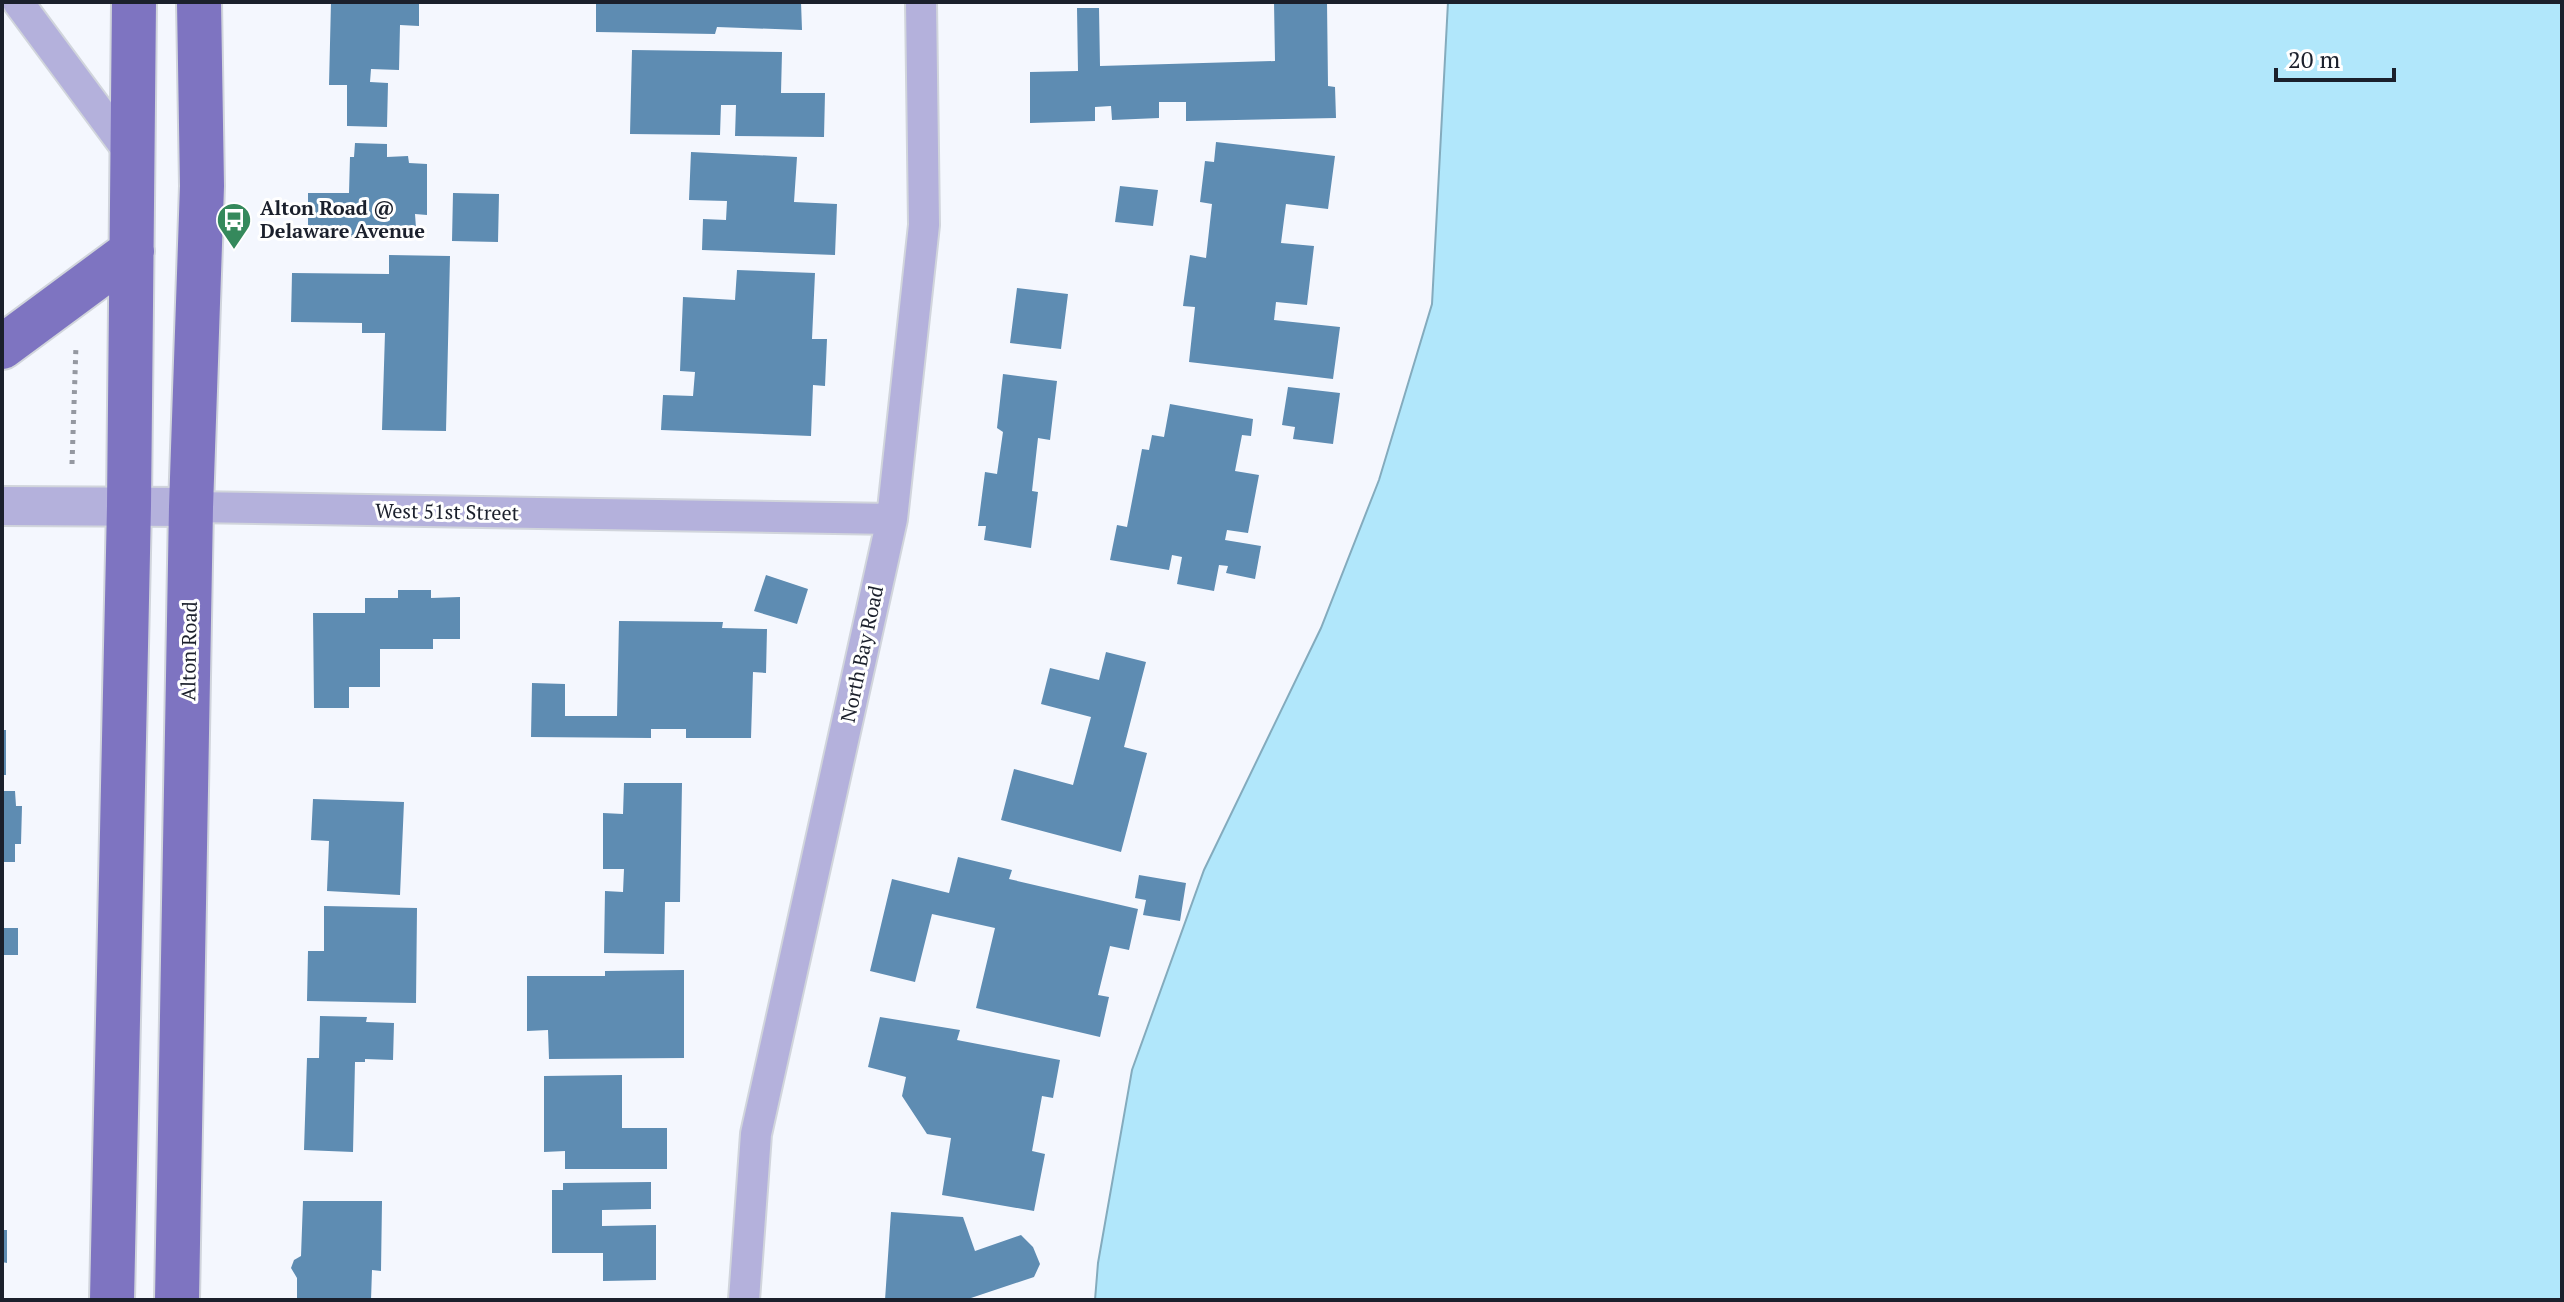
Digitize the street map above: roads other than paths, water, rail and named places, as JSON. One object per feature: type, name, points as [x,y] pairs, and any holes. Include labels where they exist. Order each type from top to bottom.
[{"type":"main road","points":[[112,1300],[135,160],[134,2]]},
{"type":"main road","name":"Alton Road","points":[[177,1300],[191,507],[202,186],[199,2]]},
{"type":"main road","points":[[2,347],[132,251]]},
{"type":"street","points":[[18,2],[135,160]]},
{"type":"street","name":"North Bay Road","points":[[744,1300],[756,1134],[892,519],[924,225],[921,2]]},
{"type":"street","name":"West 51st Street","points":[[2,506],[892,519]]},
{"type":"water","points":[[1448,2],[2562,2],[2562,1300],[1095,1300],[1098,1263],[1132,1070],[1204,870],[1321,628],[1379,480],[1432,304]]},
{"type":"place","name":"Alton Road @ Delaware Avenue","points":[[234,251]]}]
